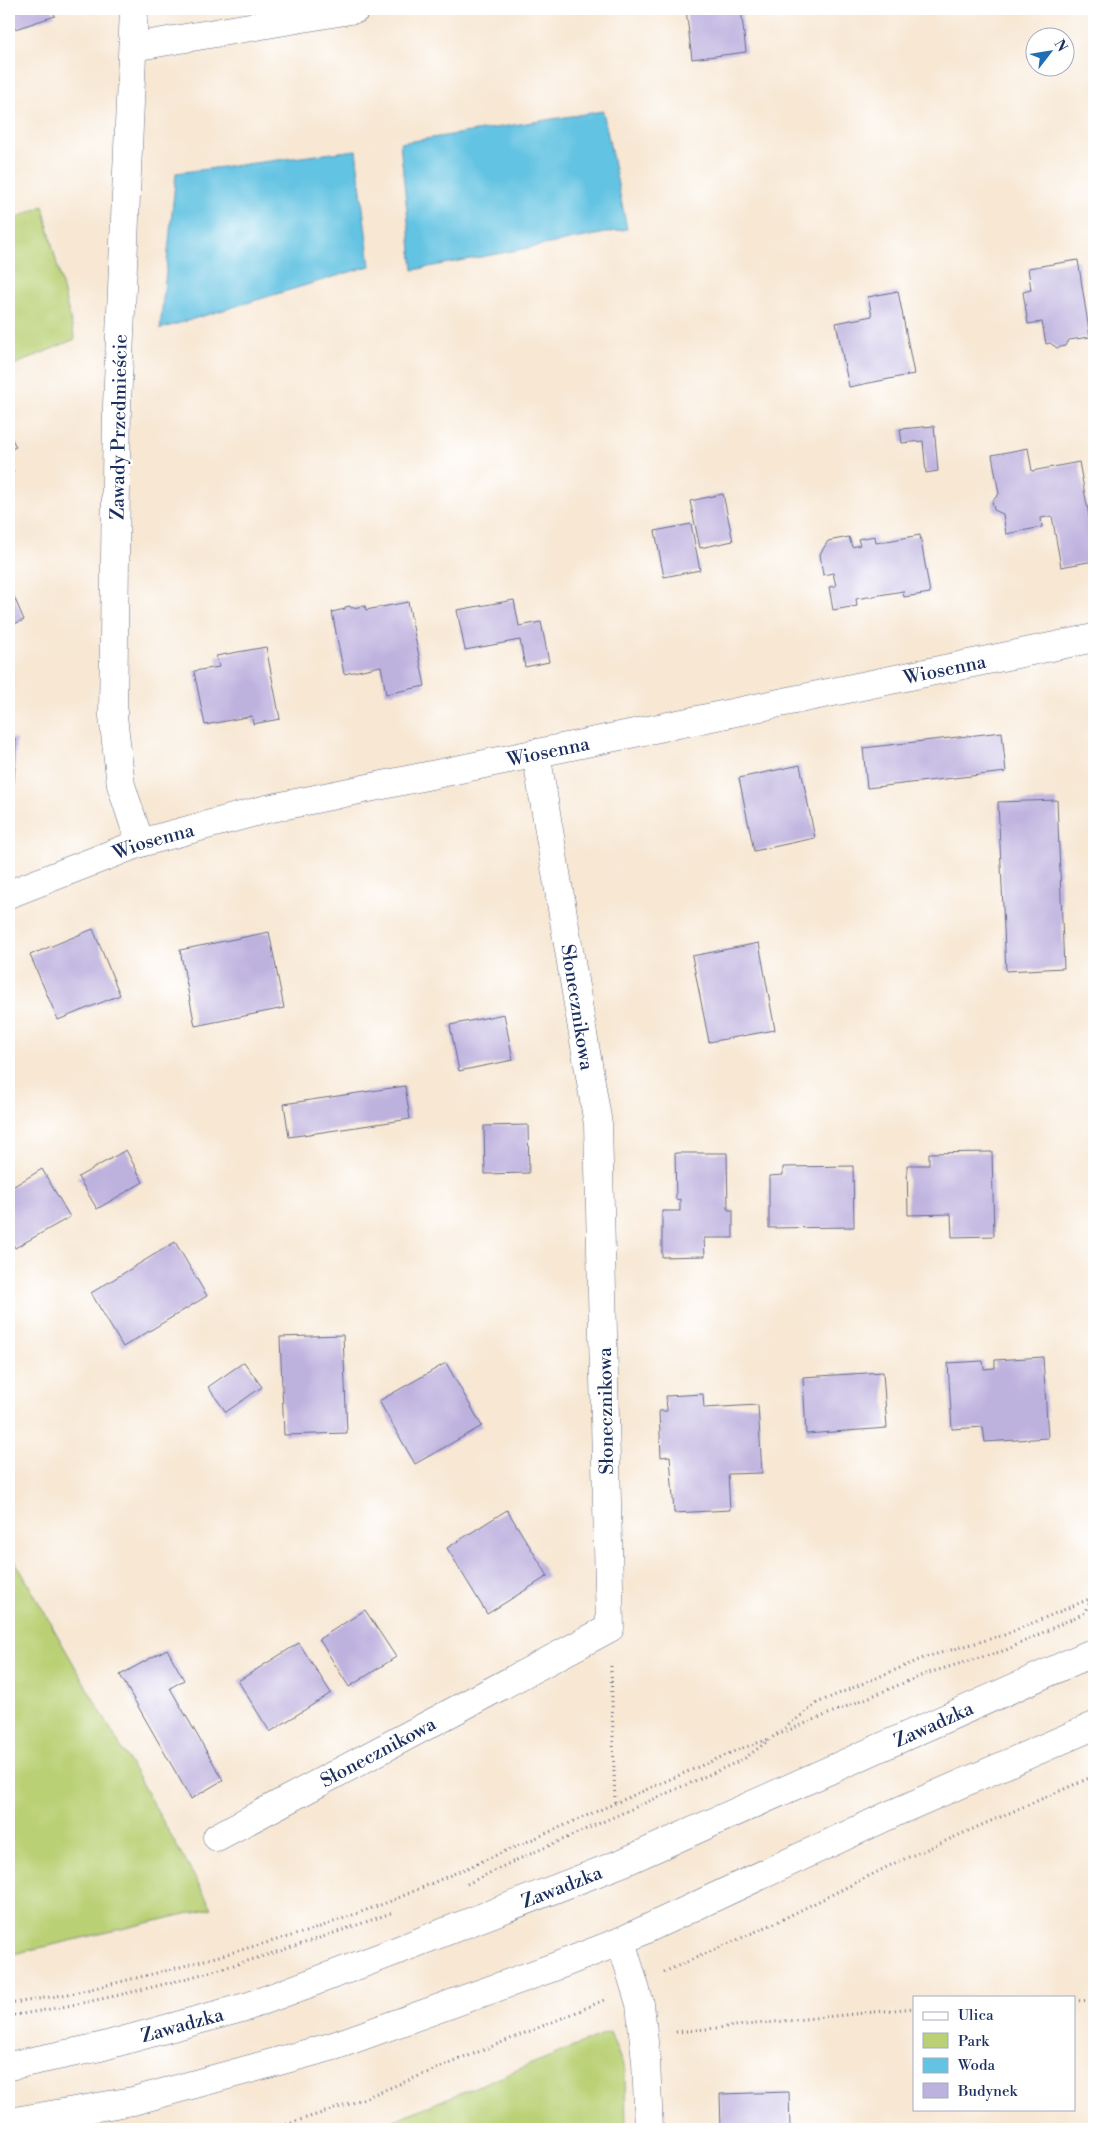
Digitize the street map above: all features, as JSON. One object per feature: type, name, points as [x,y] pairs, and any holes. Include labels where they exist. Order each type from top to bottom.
[{"type":"street","name":"Zawady Przedmieście","points":[[134,9],[117,404],[113,716],[121,785],[140,843]]},
{"type":"street","points":[[133,47],[356,9]]},
{"type":"street","name":"Wiosenna","points":[[9,894],[140,843],[267,809],[1094,638]]},
{"type":"street","name":"Słonecznikowa","points":[[217,1837],[610,1628],[598,1124],[536,753]]},
{"type":"street","name":"Zawadzka","points":[[9,2066],[100,2047],[249,2006],[383,1956],[624,1862],[1094,1652]]},
{"type":"street","points":[[9,2122],[133,2101],[334,2046],[622,1941],[894,1813],[1094,1726]]},
{"type":"street","points":[[622,1941],[640,2004],[649,2129]]},
{"type":"path","points":[[466,1885],[510,1863],[744,1759],[818,1702],[926,1657],[1004,1635],[1094,1597]]},
{"type":"path","points":[[9,2004],[74,1993],[160,1973],[309,1930],[391,1901],[615,1805],[737,1750],[824,1717],[928,1672],[1006,1650],[1084,1613],[1094,1597]]},
{"type":"path","points":[[610,1628],[615,1805]]},
{"type":"path","points":[[272,2129],[350,2104],[572,2014],[775,1923],[895,1863],[1094,1776]]},
{"type":"path","points":[[9,2016],[61,2008],[192,1978],[319,1939],[393,1913]]},
{"type":"path","points":[[1076,2001],[1094,2000]]},
{"type":"path","points":[[643,2036],[913,2008]]},
{"type":"green space","points":[[43,206],[75,339],[9,367],[9,221]]},
{"type":"green space","points":[[9,1550],[212,1908],[9,1955]]},
{"type":"green space","points":[[610,2032],[625,2071],[626,2129],[372,2129]]},
{"type":"water","points":[[603,111],[627,229],[413,270],[400,143]]},
{"type":"water","points":[[356,150],[370,266],[160,329],[176,173]]},
{"type":"building","points":[[9,9],[52,9],[55,16],[9,31]]},
{"type":"building","points":[[686,9],[741,9],[746,52],[692,59]]},
{"type":"building","points":[[1078,260],[1090,337],[1069,340],[1065,346],[1057,348],[1050,343],[1046,344],[1042,322],[1028,324],[1023,292],[1031,290],[1028,268]]},
{"type":"building","points":[[898,291],[914,374],[849,387],[836,323],[872,316],[868,297]]},
{"type":"building","points":[[934,426],[938,471],[926,473],[923,441],[902,443],[900,429]]},
{"type":"building","points":[[9,433],[16,447],[9,450]]},
{"type":"building","points":[[1028,448],[1032,471],[1079,462],[1094,543],[1094,561],[1061,567],[1052,516],[1041,518],[1042,527],[1006,534],[1003,514],[994,510],[992,501],[999,494],[992,455]]},
{"type":"building","points":[[9,463],[14,472],[9,475]]},
{"type":"building","points":[[723,494],[733,541],[700,548],[690,501]]},
{"type":"building","points":[[691,524],[700,570],[664,577],[655,531]]},
{"type":"building","points":[[920,535],[930,593],[904,597],[903,591],[856,599],[857,606],[833,610],[829,587],[836,586],[833,573],[823,575],[820,554],[828,541],[849,537],[852,547],[860,545],[858,539],[875,536],[876,543]]},
{"type":"building","points":[[9,585],[24,620],[9,626]]},
{"type":"building","points":[[514,600],[519,626],[541,622],[549,662],[525,667],[520,640],[465,650],[457,610]]},
{"type":"building","points":[[408,602],[425,686],[386,694],[381,666],[344,674],[332,612],[350,606],[351,608],[365,606],[366,610]]},
{"type":"building","points":[[266,647],[280,719],[253,724],[252,716],[205,725],[194,671],[219,667],[216,656]]},
{"type":"building","points":[[1002,732],[1006,772],[867,788],[863,748]]},
{"type":"building","points":[[9,738],[16,739],[14,783],[9,783]]},
{"type":"building","points":[[800,765],[815,838],[754,851],[739,778]]},
{"type":"building","points":[[1057,800],[1064,968],[1006,971],[998,802]]},
{"type":"building","points":[[93,929],[120,995],[58,1020],[30,955]]},
{"type":"building","points":[[269,932],[284,1008],[195,1026],[180,950]]},
{"type":"building","points":[[759,943],[775,1030],[709,1042],[692,956]]},
{"type":"building","points":[[504,1014],[513,1060],[459,1071],[450,1025]]},
{"type":"building","points":[[405,1086],[410,1119],[289,1137],[284,1104]]},
{"type":"building","points":[[528,1125],[529,1173],[485,1174],[484,1126]]},
{"type":"building","points":[[126,1150],[143,1182],[97,1209],[78,1177]]},
{"type":"building","points":[[992,1152],[994,1236],[952,1237],[951,1214],[908,1215],[907,1165],[929,1165],[929,1153]]},
{"type":"building","points":[[675,1153],[727,1153],[728,1210],[733,1210],[733,1238],[704,1238],[705,1256],[662,1257],[662,1211],[680,1211],[680,1199],[676,1200]]},
{"type":"building","points":[[853,1166],[854,1227],[769,1228],[769,1176],[783,1175],[783,1167]]},
{"type":"building","points":[[42,1169],[70,1217],[15,1248],[9,1237],[9,1189]]},
{"type":"building","points":[[175,1242],[207,1296],[123,1347],[91,1293]]},
{"type":"building","points":[[343,1335],[347,1433],[284,1435],[280,1337]]},
{"type":"building","points":[[1043,1357],[1048,1438],[985,1442],[983,1427],[952,1429],[948,1363],[983,1361],[984,1369],[995,1368],[995,1360]]},
{"type":"building","points":[[244,1362],[262,1387],[226,1412],[208,1387]]},
{"type":"building","points":[[446,1363],[482,1426],[415,1464],[379,1401]]},
{"type":"building","points":[[883,1372],[887,1428],[806,1434],[803,1377]]},
{"type":"building","points":[[703,1394],[704,1408],[758,1405],[762,1473],[728,1474],[730,1510],[674,1513],[670,1456],[661,1457],[659,1411],[667,1411],[666,1396]]},
{"type":"building","points":[[507,1510],[548,1576],[487,1614],[447,1548]]},
{"type":"building","points":[[365,1610],[396,1657],[349,1687],[319,1639]]},
{"type":"building","points":[[299,1643],[331,1693],[270,1732],[238,1681]]},
{"type":"building","points":[[167,1649],[184,1680],[170,1688],[223,1780],[191,1799],[120,1675]]},
{"type":"building","points":[[789,2092],[790,2129],[721,2129],[720,2094]]}]
